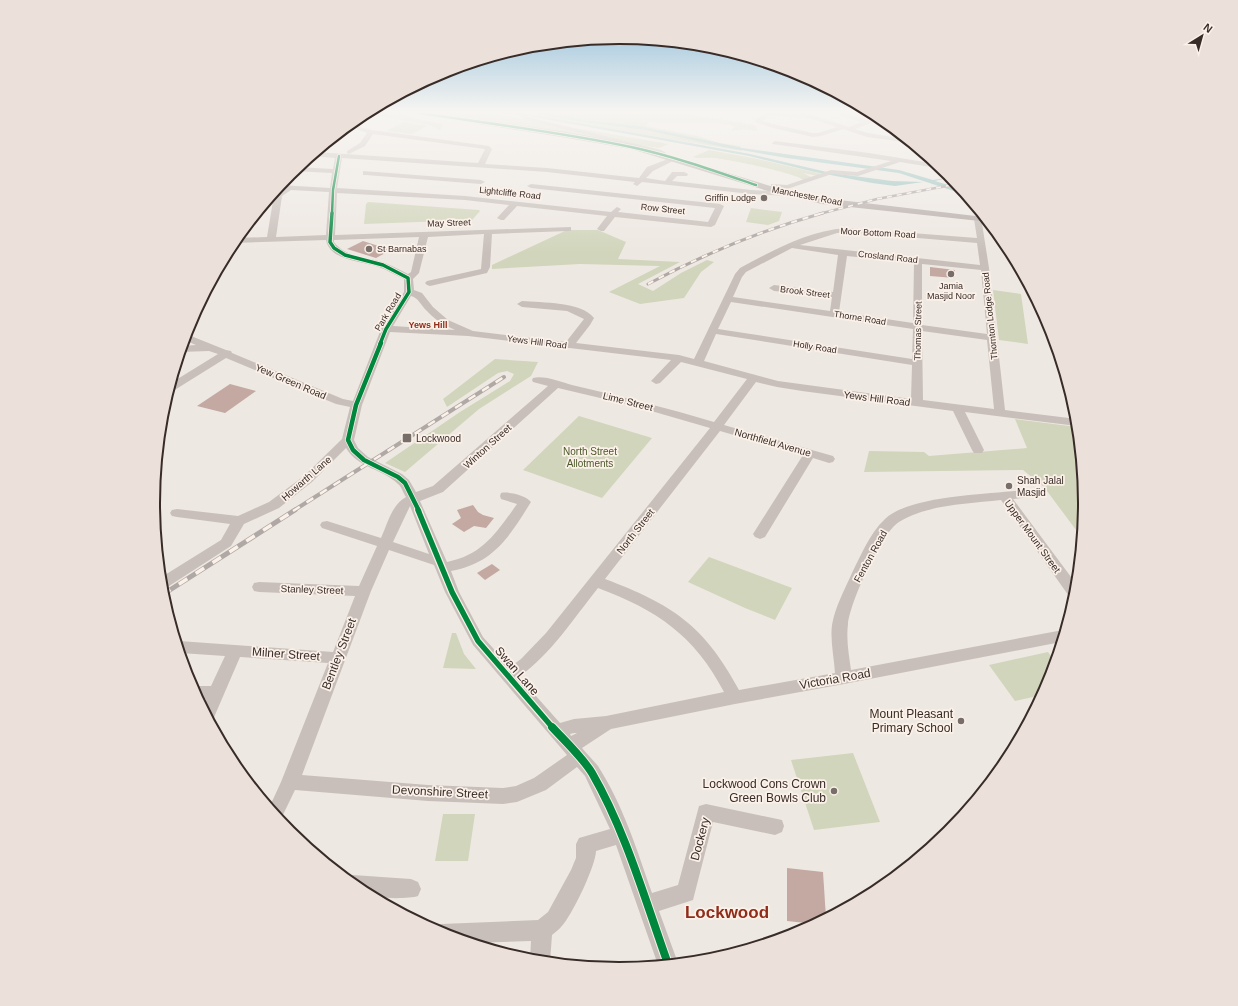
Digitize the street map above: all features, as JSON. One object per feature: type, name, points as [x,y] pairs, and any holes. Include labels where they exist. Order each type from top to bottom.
[{"type":"main road","name":"Manchester Road","points":[[678,160],[756,188],[822,200],[979,219]]},
{"type":"street","points":[[337,160],[333,190],[330,242],[334,249],[345,255],[380,264],[408,278],[415,273],[424,234]]},
{"type":"street","points":[[401,160],[496,166],[667,183],[708,196]]},
{"type":"street","points":[[481,165],[484,160]]},
{"type":"street","points":[[601,229],[650,169],[669,160]]},
{"type":"street","points":[[892,160],[930,165]]},
{"type":"street","points":[[914,163],[923,160]]},
{"type":"street","points":[[531,186],[627,196],[708,196],[756,188],[787,187],[814,180],[827,174],[856,175],[899,161]]},
{"type":"street","points":[[366,173],[473,190],[496,166]]},
{"type":"street","points":[[303,169],[336,171]]},
{"type":"street","points":[[667,183],[675,174],[684,174]]},
{"type":"street","points":[[524,194],[540,177]]},
{"type":"street","points":[[814,180],[823,183]]},
{"type":"street","name":"Lightcliffe Road","points":[[285,188],[333,190],[473,190],[516,203],[613,214]]},
{"type":"street","points":[[279,194],[289,188]]},
{"type":"street","points":[[271,240],[278,196]]},
{"type":"street","name":"Row Street","points":[[613,214],[711,225],[720,206],[708,196]]},
{"type":"street","points":[[501,218],[516,203]]},
{"type":"street","name":"Thornton Lodge Road","points":[[982,223],[981,241],[1000,413]]},
{"type":"street","name":"May Street","points":[[242,241],[568,229]]},
{"type":"street","name":"Moor Bottom Road","points":[[698,362],[738,276],[743,270],[790,245],[829,233],[846,230],[981,241]]},
{"type":"street","points":[[430,283],[484,271],[486,267],[488,232]]},
{"type":"street","name":"Crosland Road","points":[[790,245],[800,248],[985,268]]},
{"type":"street","name":"Brook Street","points":[[834,314],[843,253]]},
{"type":"street","name":"Thomas Street","points":[[916,403],[918,260]]},
{"type":"street","points":[[394,270],[400,267],[416,267]]},
{"type":"street","name":"Park Road","points":[[356,405],[386,329],[409,292],[408,278]]},
{"type":"street","name":"Brook Street","points":[[774,288],[837,296]]},
{"type":"street","name":"Yews Hill Road","points":[[409,292],[419,295],[430,309],[445,322],[471,334],[679,358],[806,389],[1071,422]]},
{"type":"street","name":"Thorne Road","points":[[729,298],[992,338]]},
{"type":"street","points":[[522,304],[573,310],[586,315],[589,318],[587,323],[568,345]]},
{"type":"street","points":[[386,329],[471,334]]},
{"type":"street","name":"Holly Road","points":[[713,331],[917,363]]},
{"type":"street","points":[[191,338],[212,348]]},
{"type":"street","points":[[186,349],[212,348]]},
{"type":"street","name":"Yew Green Road","points":[[212,348],[227,353],[340,402],[356,405]]},
{"type":"street","points":[[176,385],[227,353]]},
{"type":"street","points":[[656,381],[679,358]]},
{"type":"street","name":"North Street","points":[[508,676],[527,663],[540,650],[718,426],[754,377]]},
{"type":"street","name":"Lime Street","points":[[537,380],[637,403],[718,426]]},
{"type":"street","name":"Winton Street","points":[[413,500],[444,485],[556,384]]},
{"type":"street","points":[[348,440],[356,405]]},
{"type":"street","points":[[957,408],[978,450]]},
{"type":"street","name":"Northfield Avenue","points":[[718,426],[829,458]]},
{"type":"street","name":"Swan Lane","points":[[348,440],[353,450],[364,460],[402,480],[413,500],[452,592],[478,641],[591,771],[611,809],[622,835],[666,959]]},
{"type":"street","name":"Howarth Lane","points":[[239,521],[274,504],[308,479],[348,440]]},
{"type":"street","points":[[760,534],[810,453]]},
{"type":"street","name":"Fenton Road","points":[[844,678],[840,646],[840,623],[845,604],[874,544],[890,522],[917,509],[946,503],[1024,494]]},
{"type":"street","points":[[327,525],[386,544],[441,565],[470,561],[487,550],[500,537],[525,502],[506,496]]},
{"type":"street","name":"Upper Mount Street","points":[[1004,496],[1070,586]]},
{"type":"street","name":"Bentley Street","points":[[277,810],[290,782],[364,591],[400,511],[405,503],[413,500]]},
{"type":"street","points":[[167,580],[226,542],[239,521],[177,513]]},
{"type":"street","points":[[596,581],[659,609],[682,625],[708,652],[735,697]]},
{"type":"street","name":"Stanley Street","points":[[259,587],[364,591]]},
{"type":"street","name":"Victoria Road","points":[[556,732],[574,726],[606,723],[735,697],[844,678],[1058,637]]},
{"type":"street","name":"Milner Street","points":[[183,647],[337,658]]},
{"type":"street","points":[[209,710],[235,651]]},
{"type":"street","points":[[201,692],[216,693]]},
{"type":"street","name":"Victoria Road","points":[[574,752],[606,723]]},
{"type":"street","name":"Devonshire Street","points":[[290,782],[428,793],[503,796],[517,794],[540,784],[574,752]]},
{"type":"street","name":"Dockery","points":[[647,904],[686,893],[706,812],[775,826]]},
{"type":"street","points":[[459,933],[542,930],[554,919],[579,876],[586,858],[586,844],[622,835]]},
{"type":"street","points":[[365,886],[410,889]]},
{"type":"street","points":[[540,955],[542,930]]},
{"type":"green space","points":[[726,160],[761,160],[822,174],[818,176],[803,173],[813,178],[802,182],[803,180],[798,177],[761,167]]},
{"type":"green space","points":[[368,202],[480,211],[472,220],[364,224],[366,204]]},
{"type":"green space","points":[[751,208],[782,212],[779,221],[768,225],[746,222]]},
{"type":"green space","points":[[567,230],[598,230],[626,242],[618,259],[680,262],[638,284],[653,291],[681,273],[707,260],[714,262],[701,272],[684,298],[640,304],[609,292],[660,266],[580,264],[492,269],[492,265]]},
{"type":"green space","points":[[993,290],[1021,294],[1028,344],[999,340]]},
{"type":"green space","points":[[495,359],[538,362],[531,376],[479,409],[405,472],[385,463],[460,412],[510,381],[514,374],[507,371],[498,373],[447,407],[443,399]]},
{"type":"green space","name":"North Street Allotments","points":[[579,416],[652,438],[602,498],[523,470]]},
{"type":"green space","points":[[1015,419],[1071,426],[1077,473],[1077,531],[1044,487],[1023,470],[864,472],[869,451],[924,452],[929,456],[1027,448]]},
{"type":"green space","points":[[709,557],[792,588],[775,620],[688,582]]},
{"type":"green space","points":[[452,633],[456,633],[464,654],[476,669],[443,668]]},
{"type":"green space","points":[[1048,652],[1052,657],[1035,697],[1015,701],[989,665]]},
{"type":"green space","name":"Lockwood Cons Crown Green Bowls Club","points":[[853,753],[880,822],[814,830],[791,760]]},
{"type":"green space","points":[[443,814],[475,814],[468,861],[435,861]]},
{"type":"water","points":[[765,160],[775,160],[831,173],[892,181],[923,182],[895,186],[815,172]]},
{"type":"water","points":[[802,160],[827,160],[899,170],[933,180],[944,178],[935,181],[951,186],[957,192],[899,173]]},
{"type":"building","name":"St Barnabas","points":[[363,241],[391,250],[376,258],[347,249]]},
{"type":"building","name":"Jamia Masjid Noor","points":[[930,267],[955,270],[954,278],[930,276]]},
{"type":"building","points":[[230,384],[256,391],[225,413],[197,406]]},
{"type":"building","points":[[473,505],[478,512],[494,518],[486,528],[474,526],[464,532],[452,524],[461,518],[457,510]]},
{"type":"building","points":[[492,564],[500,570],[485,580],[477,573]]},
{"type":"building","points":[[787,868],[823,872],[826,913],[804,923],[787,921]]},
{"type":"railway","points":[[819,214],[877,199],[951,185]]},
{"type":"railway","points":[[648,284],[712,253],[756,235],[823,213]]},
{"type":"railway","points":[[293,511],[504,377]]},
{"type":"railway","points":[[169,591],[295,510]]},
{"type":"cycle path","points":[[338,160],[333,190],[330,242],[334,248],[345,255],[383,265],[408,278],[409,292],[386,329],[356,405],[348,440],[353,450],[364,460],[398,477],[405,483],[421,516],[452,592],[478,641],[591,771],[611,809],[622,835],[666,959]]},
{"type":"cycle path","points":[[681,160],[756,185]]},
{"type":"place","name":"Griffin Lodge","points":[[764,198]]},
{"type":"place","name":"St Barnabas","points":[[369,249]]},
{"type":"place","name":"Jamia Masjid Noor","points":[[951,274]]},
{"type":"place","name":"Lockwood","points":[[407,438]]},
{"type":"place","name":"Shah Jalal Masjid","points":[[1009,486]]},
{"type":"place","name":"Mount Pleasant Primary School","points":[[961,721]]},
{"type":"place","name":"Lockwood Cons Crown Green Bowls Club","points":[[834,791]]},
{"type":"district","name":"Yews Hill","points":[[428,325]]},
{"type":"district","name":"Lockwood","points":[[727,912]]}]
